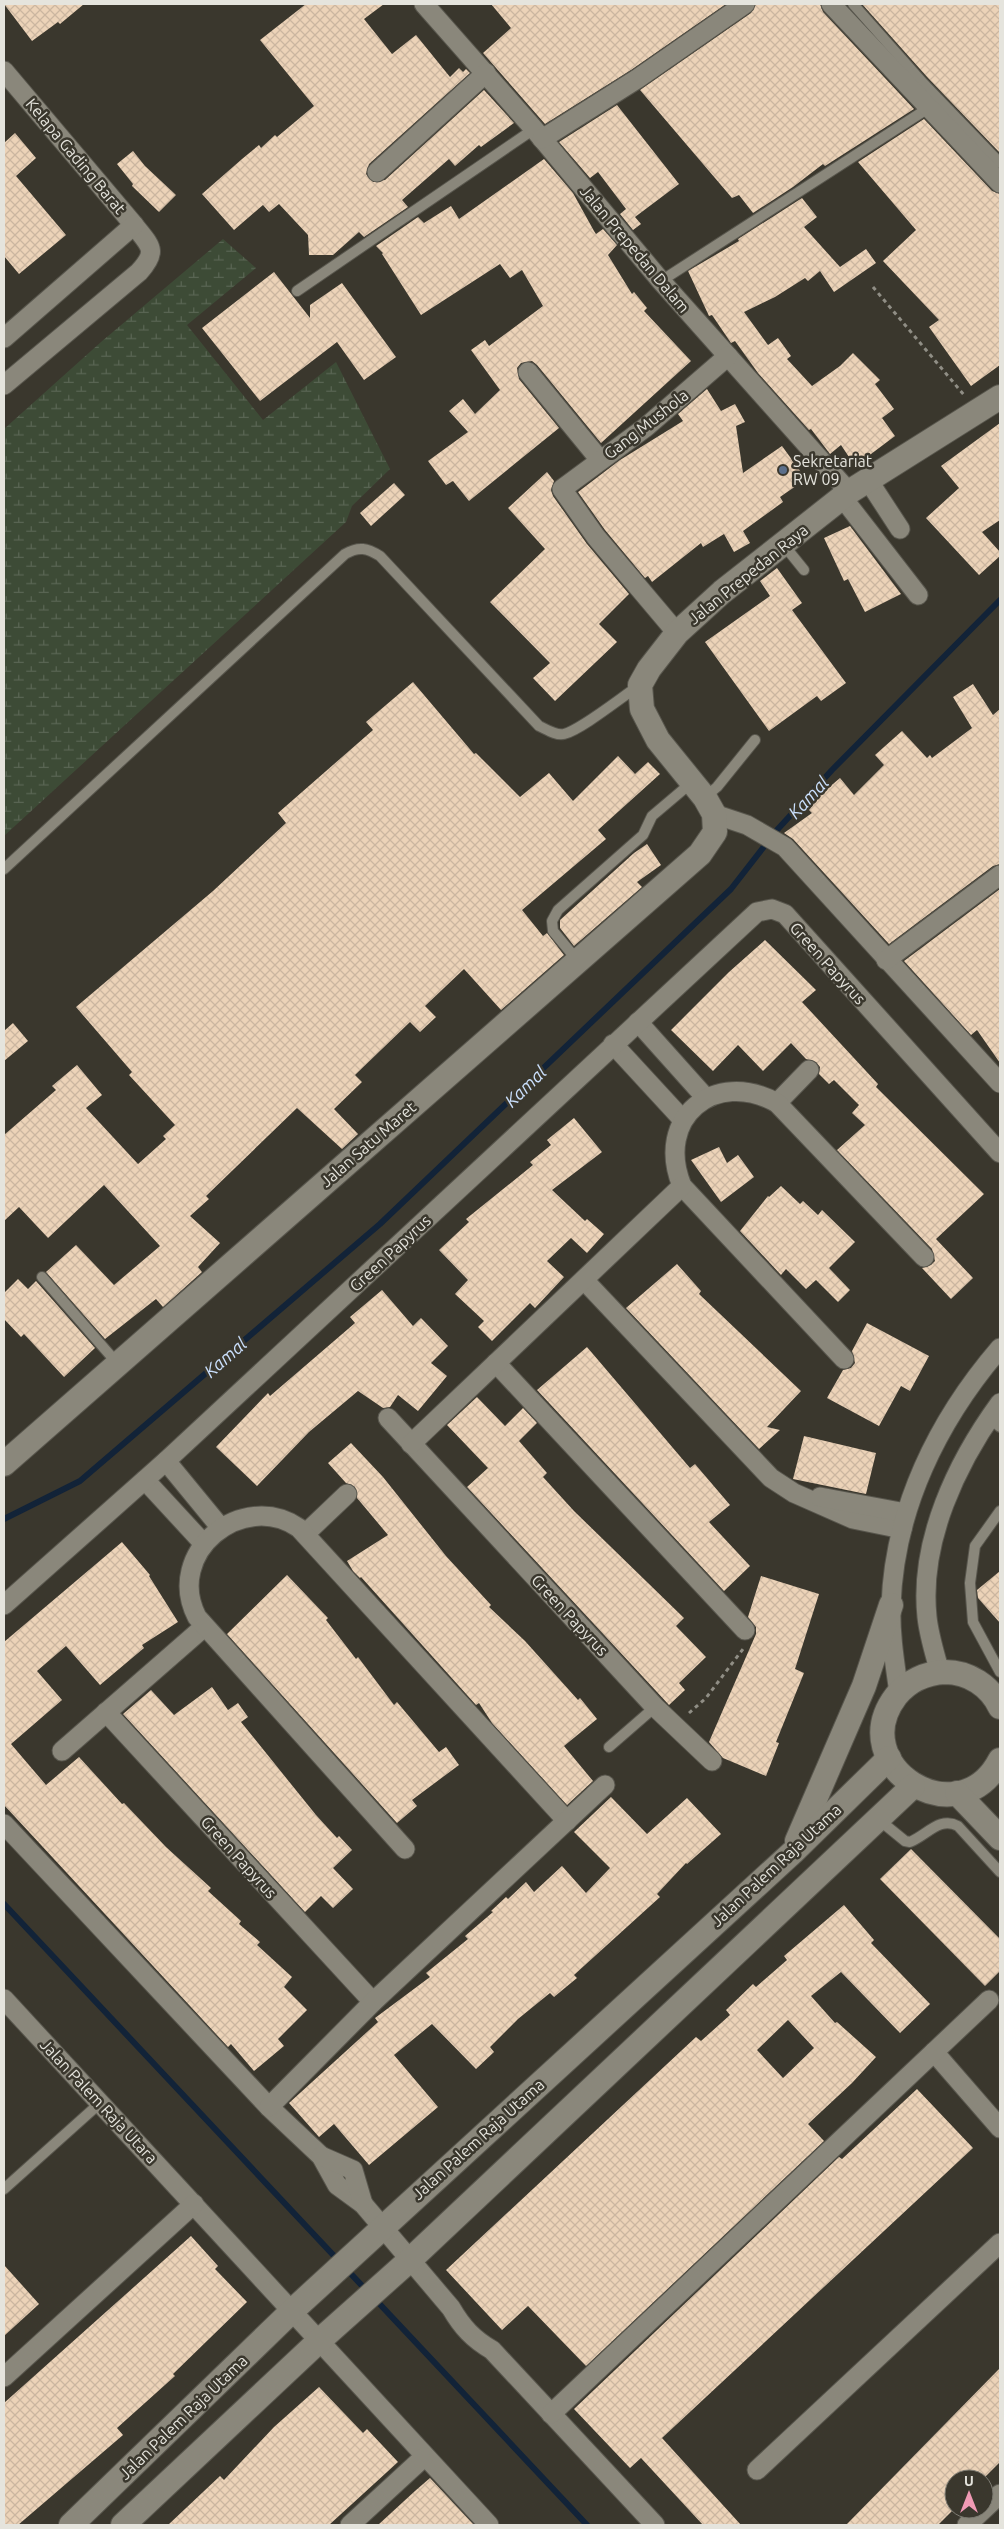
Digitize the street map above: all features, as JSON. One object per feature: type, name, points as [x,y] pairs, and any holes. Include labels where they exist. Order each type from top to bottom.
[{"type":"street","name":"Jalan Prepedan Dalam","points":[[424,4],[538,134],[660,281],[853,490]]},
{"type":"street","points":[[538,134],[637,79],[745,4]]},
{"type":"street","points":[[831,4],[1000,183]]},
{"type":"street","name":"Kelapa Gading Barat","points":[[4,71],[134,225],[4,338]]},
{"type":"street","points":[[377,172],[486,73]]},
{"type":"street","points":[[4,385],[139,272],[150,260],[151,251],[148,243],[134,225]]},
{"type":"street","name":"Gang Mushola","points":[[677,633],[596,537],[562,488],[646,427],[728,356]]},
{"type":"street","points":[[528,372],[600,460]]},
{"type":"street","name":"Jalan Prepedan Raya","points":[[640,685],[648,669],[677,633],[722,592],[853,490],[1000,397]]},
{"type":"street","points":[[853,490],[900,529]]},
{"type":"street","points":[[853,490],[918,595]]},
{"type":"street","points":[[640,685],[642,709],[658,740],[703,798],[785,847],[886,960],[1000,1082]]},
{"type":"street","name":"Jalan Satu Maret","points":[[4,1464],[700,854],[715,832],[703,798]]},
{"type":"street","points":[[886,960],[1000,875]]},
{"type":"street","name":"Green Papyrus","points":[[4,1605],[166,1461],[753,915],[762,910],[777,910],[785,914],[1000,1153]]},
{"type":"street","points":[[638,1022],[706,1098]]},
{"type":"street","points":[[614,1044],[683,1120]]},
{"type":"street","points":[[777,1103],[809,1070]]},
{"type":"street","points":[[844,1359],[682,1186],[676,1170],[674,1153],[676,1136],[683,1120],[706,1098],[723,1091],[742,1090],[761,1094],[777,1103],[924,1257]]},
{"type":"street","points":[[411,1444],[682,1186]]},
{"type":"street","points":[[584,1280],[771,1478],[794,1493],[853,1520],[904,1521]]},
{"type":"street","points":[[792,1852],[864,1686],[891,1605],[904,1521],[922,1472],[944,1426],[970,1386],[1000,1348]]},
{"type":"street","points":[[496,1362],[745,1630]]},
{"type":"street","points":[[940,1673],[927,1616],[928,1580],[933,1544],[953,1484],[997,1416]]},
{"type":"street","name":"Green Papyrus","points":[[388,1418],[655,1707],[712,1761]]},
{"type":"street","points":[[166,1461],[221,1528]]},
{"type":"street","points":[[145,1480],[204,1544]]},
{"type":"street","points":[[305,1534],[347,1494]]},
{"type":"street","points":[[405,1850],[204,1627],[193,1608],[188,1586],[193,1562],[204,1544],[221,1528],[242,1520],[268,1517],[293,1524],[305,1534],[567,1821]]},
{"type":"street","points":[[891,1605],[893,1650],[899,1692]]},
{"type":"street","points":[[62,1750],[204,1627]]},
{"type":"street","points":[[998,1768],[978,1785],[957,1794],[934,1794],[913,1786],[899,1774],[889,1758],[884,1743],[884,1728],[887,1712],[899,1692],[918,1678],[940,1673],[963,1675],[978,1682],[990,1691],[1000,1707]]},
{"type":"street","name":"Green Papyrus","points":[[106,1712],[372,2002]]},
{"type":"street","name":"Jalan Palem Raja Utama","points":[[71,2525],[318,2286],[792,1852],[889,1758]]},
{"type":"street","points":[[269,2107],[372,2002],[605,1785]]},
{"type":"street","points":[[123,2525],[319,2340],[411,2260],[913,1786]]},
{"type":"street","points":[[957,1794],[1000,1838]]},
{"type":"street","points":[[4,1824],[269,2107],[321,2156],[337,2185],[363,2204],[451,2308],[469,2315],[483,2329],[492,2350],[655,2525]]},
{"type":"street","name":"Jalan Palem Raja Utara","points":[[4,1999],[319,2340],[424,2457],[489,2525]]},
{"type":"street","points":[[551,2414],[989,2000]]},
{"type":"street","points":[[934,2052],[1000,2128]]},
{"type":"street","points":[[4,2377],[194,2204]]},
{"type":"street","points":[[758,2470],[1000,2243]]},
{"type":"street","points":[[350,2525],[424,2457]]},
{"type":"street","points":[[967,2525],[1000,2494]]},
{"type":"lane","points":[[853,4],[1000,163]]},
{"type":"lane","points":[[660,281],[930,107]]},
{"type":"lane","points":[[297,291],[538,134]]},
{"type":"lane","points":[[783,544],[804,570]]},
{"type":"lane","points":[[4,869],[345,554],[355,548],[368,548],[380,556],[539,726],[551,732],[563,735],[575,729],[640,685]]},
{"type":"lane","points":[[577,960],[553,931],[552,921],[558,910],[643,835],[652,816],[703,798],[717,787],[755,740]]},
{"type":"lane","points":[[42,1277],[118,1363]]},
{"type":"lane","points":[[1000,1510],[975,1546],[970,1583],[973,1622],[1000,1672]]},
{"type":"lane","points":[[609,1747],[655,1707]]},
{"type":"lane","points":[[878,1819],[905,1841],[910,1842],[943,1822],[950,1822],[958,1826],[1000,1872]]},
{"type":"lane","points":[[4,2189],[100,2102]]},
{"type":"path","points":[[873,287],[978,411]]},
{"type":"path","points":[[674,1726],[706,1698],[743,1649],[745,1630]]},
{"type":"green space","points":[[223,239],[256,268],[187,325],[263,420],[336,362],[390,469],[352,506],[346,522],[4,836],[4,429],[101,342]]},
{"type":"building","points":[[4,4],[84,4],[60,24],[58,22],[32,41]]},
{"type":"building","points":[[306,4],[384,4],[364,19],[392,54],[416,35],[450,77],[459,68],[463,72],[466,69],[470,73],[369,164],[366,174],[373,182],[385,180],[484,90],[514,123],[481,147],[479,145],[455,166],[449,159],[402,200],[408,207],[364,237],[359,232],[333,255],[309,255],[308,235],[279,204],[269,212],[263,205],[234,230],[202,194],[259,145],[261,148],[275,135],[277,137],[314,106],[260,40]]},
{"type":"building","points":[[491,4],[726,4],[631,70],[545,124],[483,53],[511,28]]},
{"type":"building","points":[[756,4],[820,4],[823,12],[914,109],[825,166],[823,164],[793,187],[753,213],[739,195],[732,198],[640,90],[751,13]]},
{"type":"building","points":[[862,4],[1000,4],[1000,153],[928,78]]},
{"type":"building","points":[[617,105],[679,184],[635,217],[641,224],[633,230],[620,214],[626,209],[598,172],[590,178],[559,142]]},
{"type":"building","points":[[924,119],[992,191],[1000,194],[1000,365],[971,386],[929,327],[939,320],[883,261],[916,230],[858,162]]},
{"type":"building","points":[[15,133],[36,158],[16,176],[66,235],[19,274],[4,256],[4,143]]},
{"type":"building","points":[[133,151],[145,166],[176,195],[159,212],[132,186],[133,184],[117,164]]},
{"type":"building","points":[[544,159],[573,193],[596,234],[603,229],[617,245],[608,255],[632,294],[634,292],[647,308],[644,311],[691,361],[601,443],[537,365],[532,361],[521,363],[517,368],[519,379],[559,428],[469,501],[453,481],[446,485],[428,461],[468,432],[449,411],[463,399],[475,414],[500,390],[471,350],[485,340],[489,346],[543,306],[522,270],[510,278],[500,264],[421,315],[383,253],[376,246],[418,217],[424,223],[451,206],[459,219]]},
{"type":"building","points":[[802,198],[817,217],[804,227],[840,267],[866,249],[876,263],[834,292],[820,271],[808,281],[805,278],[775,297],[744,312],[768,345],[778,338],[791,356],[787,359],[812,386],[840,366],[853,353],[880,380],[875,384],[894,409],[882,418],[895,436],[855,466],[841,445],[830,454],[811,429],[809,430],[758,373],[735,341],[731,343],[712,315],[709,316],[688,271],[739,241],[738,239]]},
{"type":"building","points":[[274,272],[310,318],[310,305],[342,283],[396,357],[364,380],[337,342],[260,401],[202,328]]},
{"type":"building","points":[[707,389],[721,411],[735,404],[745,422],[736,426],[743,473],[782,446],[806,479],[780,497],[783,502],[743,531],[750,543],[734,552],[724,534],[703,547],[701,543],[652,582],[648,576],[645,578],[605,530],[578,492],[620,460],[683,421],[678,414]]},
{"type":"building","points":[[1000,423],[1000,520],[982,532],[1000,552],[1000,556],[979,575],[926,518],[959,488],[941,466]]},
{"type":"building","points":[[547,472],[554,481],[551,490],[553,496],[587,544],[629,594],[599,624],[617,642],[555,701],[533,678],[550,663],[490,602],[545,549],[508,508]]},
{"type":"building","points":[[394,483],[405,495],[371,526],[360,513]]},
{"type":"building","points":[[850,526],[901,594],[865,612],[848,579],[844,581],[824,538]]},
{"type":"building","points":[[777,568],[802,603],[792,610],[846,683],[821,701],[817,696],[769,731],[705,642],[770,596],[760,581]]},
{"type":"building","points":[[413,682],[474,754],[476,753],[520,797],[549,773],[573,801],[618,756],[635,774],[648,762],[660,774],[598,830],[606,839],[522,910],[543,936],[547,933],[564,955],[501,1010],[464,969],[425,1006],[436,1017],[420,1032],[410,1022],[355,1075],[362,1082],[334,1109],[358,1134],[342,1149],[297,1108],[206,1196],[209,1199],[190,1216],[220,1243],[198,1267],[202,1272],[163,1307],[156,1299],[105,1339],[46,1272],[76,1245],[114,1285],[160,1246],[104,1185],[48,1238],[19,1207],[4,1221],[4,1135],[56,1090],[52,1086],[77,1065],[102,1095],[86,1108],[138,1164],[166,1139],[163,1136],[175,1125],[129,1075],[132,1072],[76,1007],[213,891],[286,823],[278,813],[373,730],[366,722]]},
{"type":"building","points":[[973,684],[993,715],[1000,709],[1000,864],[993,866],[889,944],[793,839],[784,833],[812,813],[806,807],[840,778],[854,795],[884,765],[875,755],[902,731],[927,758],[930,755],[932,758],[972,728],[953,697]]},
{"type":"building","points":[[647,844],[661,865],[637,882],[642,887],[574,946],[560,928],[560,920],[634,853]]},
{"type":"building","points":[[1000,889],[1000,1063],[977,1030],[971,1035],[904,961]]},
{"type":"building","points":[[765,940],[816,990],[802,1002],[878,1084],[876,1087],[984,1194],[936,1239],[973,1278],[951,1299],[922,1268],[931,1265],[935,1261],[932,1249],[837,1150],[865,1125],[852,1113],[859,1105],[834,1080],[829,1084],[819,1074],[820,1067],[816,1062],[806,1059],[791,1043],[763,1071],[738,1045],[713,1071],[671,1030],[729,972]]},
{"type":"building","points":[[13,1023],[28,1041],[4,1061],[4,1031]]},
{"type":"building","points":[[574,1118],[602,1152],[552,1190],[585,1221],[587,1219],[604,1234],[587,1253],[571,1238],[547,1261],[564,1277],[535,1308],[530,1303],[492,1341],[478,1327],[484,1321],[455,1294],[468,1280],[439,1250],[469,1222],[466,1219],[533,1165],[530,1162],[551,1145],[547,1140]]},
{"type":"building","points":[[719,1147],[727,1163],[738,1155],[754,1177],[721,1202],[691,1160]]},
{"type":"building","points":[[781,1186],[800,1204],[803,1201],[818,1215],[822,1210],[855,1242],[829,1268],[850,1290],[838,1302],[816,1280],[806,1289],[786,1269],[781,1275],[740,1231],[768,1196]]},
{"type":"building","points":[[677,1264],[701,1291],[699,1294],[801,1391],[767,1427],[780,1430],[759,1449],[626,1308]]},
{"type":"building","points":[[18,1279],[28,1289],[36,1281],[95,1348],[64,1377],[24,1334],[21,1337],[4,1319],[4,1293]]},
{"type":"building","points":[[382,1290],[413,1326],[421,1318],[448,1346],[431,1363],[447,1376],[418,1411],[398,1395],[390,1407],[383,1408],[358,1391],[309,1432],[257,1486],[216,1447],[268,1393],[270,1396],[355,1323],[350,1317]]},
{"type":"building","points":[[867,1323],[929,1356],[910,1391],[901,1386],[879,1426],[827,1398],[843,1370],[851,1368],[855,1363],[852,1351]]},
{"type":"building","points":[[587,1347],[690,1468],[695,1464],[730,1505],[709,1522],[750,1566],[724,1591],[537,1390]]},
{"type":"building","points":[[477,1397],[505,1426],[523,1408],[537,1423],[519,1441],[547,1473],[543,1477],[574,1511],[684,1618],[676,1626],[706,1657],[679,1683],[685,1690],[669,1705],[467,1487],[488,1468],[447,1425]]},
{"type":"building","points":[[804,1436],[876,1453],[866,1494],[793,1479]]},
{"type":"building","points":[[351,1443],[383,1477],[446,1556],[491,1605],[489,1607],[525,1641],[578,1700],[580,1698],[597,1719],[564,1746],[593,1781],[567,1805],[492,1723],[479,1703],[476,1705],[361,1577],[353,1571],[347,1561],[388,1535],[357,1498],[355,1487],[346,1483],[328,1463]]},
{"type":"building","points":[[122,1542],[150,1575],[178,1622],[142,1645],[144,1648],[100,1685],[66,1646],[37,1671],[62,1700],[11,1744],[46,1785],[79,1757],[122,1804],[124,1803],[166,1847],[211,1888],[208,1891],[241,1921],[239,1924],[260,1942],[257,1945],[292,1977],[284,1987],[307,2010],[278,2039],[284,2046],[254,2071],[231,2044],[228,2047],[4,1805],[4,1642]]},
{"type":"building","points":[[1000,1571],[1000,1623],[978,1598],[977,1590]]},
{"type":"building","points":[[287,1575],[328,1618],[326,1620],[356,1659],[358,1657],[394,1705],[397,1702],[439,1752],[446,1747],[459,1765],[412,1800],[417,1806],[397,1823],[227,1634]]},
{"type":"building","points":[[761,1576],[819,1594],[795,1669],[804,1673],[776,1742],[779,1743],[766,1776],[723,1758],[709,1742],[756,1634],[756,1627],[748,1617]]},
{"type":"building","points":[[212,1687],[228,1710],[238,1703],[248,1717],[241,1722],[316,1815],[337,1838],[339,1836],[352,1850],[333,1868],[353,1889],[333,1908],[321,1896],[305,1912],[123,1714],[151,1690],[174,1715]]},
{"type":"building","points":[[611,1797],[647,1834],[687,1798],[721,1834],[686,1863],[657,1894],[660,1897],[574,1975],[577,1978],[554,1997],[550,1993],[518,2019],[490,2047],[494,2052],[476,2069],[432,2024],[394,2055],[438,2107],[369,2165],[334,2124],[319,2137],[289,2103],[378,2022],[375,2018],[430,1977],[426,1973],[468,1939],[465,1936],[493,1912],[491,1911],[506,1897],[508,1899],[526,1882],[534,1892],[562,1866],[586,1893],[610,1868],[574,1832]]},
{"type":"building","points":[[911,1849],[1000,1939],[1000,1971],[985,1986],[880,1879]]},
{"type":"building","points":[[844,1905],[874,1940],[871,1943],[930,2004],[900,2033],[841,1972],[811,1996],[835,2023],[837,2022],[876,2057],[852,2083],[808,2124],[824,2141],[586,2366],[528,2306],[502,2330],[446,2270],[696,2037],[701,2041],[730,2015],[726,2010],[753,1984],[756,1987],[787,1960],[784,1956]],"holes":[[[788,2020],[814,2048],[783,2078],[757,2050]]]},
{"type":"building","points":[[917,2089],[973,2148],[662,2438],[741,2525],[703,2525],[641,2458],[630,2468],[574,2409],[839,2157],[842,2159]]},
{"type":"building","points":[[191,2236],[218,2266],[215,2269],[247,2302],[173,2374],[175,2376],[117,2428],[123,2435],[18,2525],[4,2525],[4,2403]]},
{"type":"building","points":[[4,2265],[39,2304],[4,2336]]},
{"type":"building","points":[[1000,2368],[1000,2462],[993,2469],[944,2469],[944,2519],[938,2525],[846,2525]]},
{"type":"building","points":[[319,2387],[363,2433],[367,2429],[398,2462],[329,2525],[168,2525],[220,2476],[224,2480],[274,2427]]},
{"type":"building","points":[[430,2478],[474,2525],[378,2525],[415,2491]]},
{"type":"waterway","name":"Kamal","points":[[4,1519],[80,1481],[380,1224],[731,889],[777,830],[832,770],[1000,600]]},
{"type":"waterway","points":[[4,1904],[367,2291]]},
{"type":"waterway","points":[[374,2298],[587,2525]]},
{"type":"place","name":"Sekretariat RW 09","points":[[783,470]]}]
